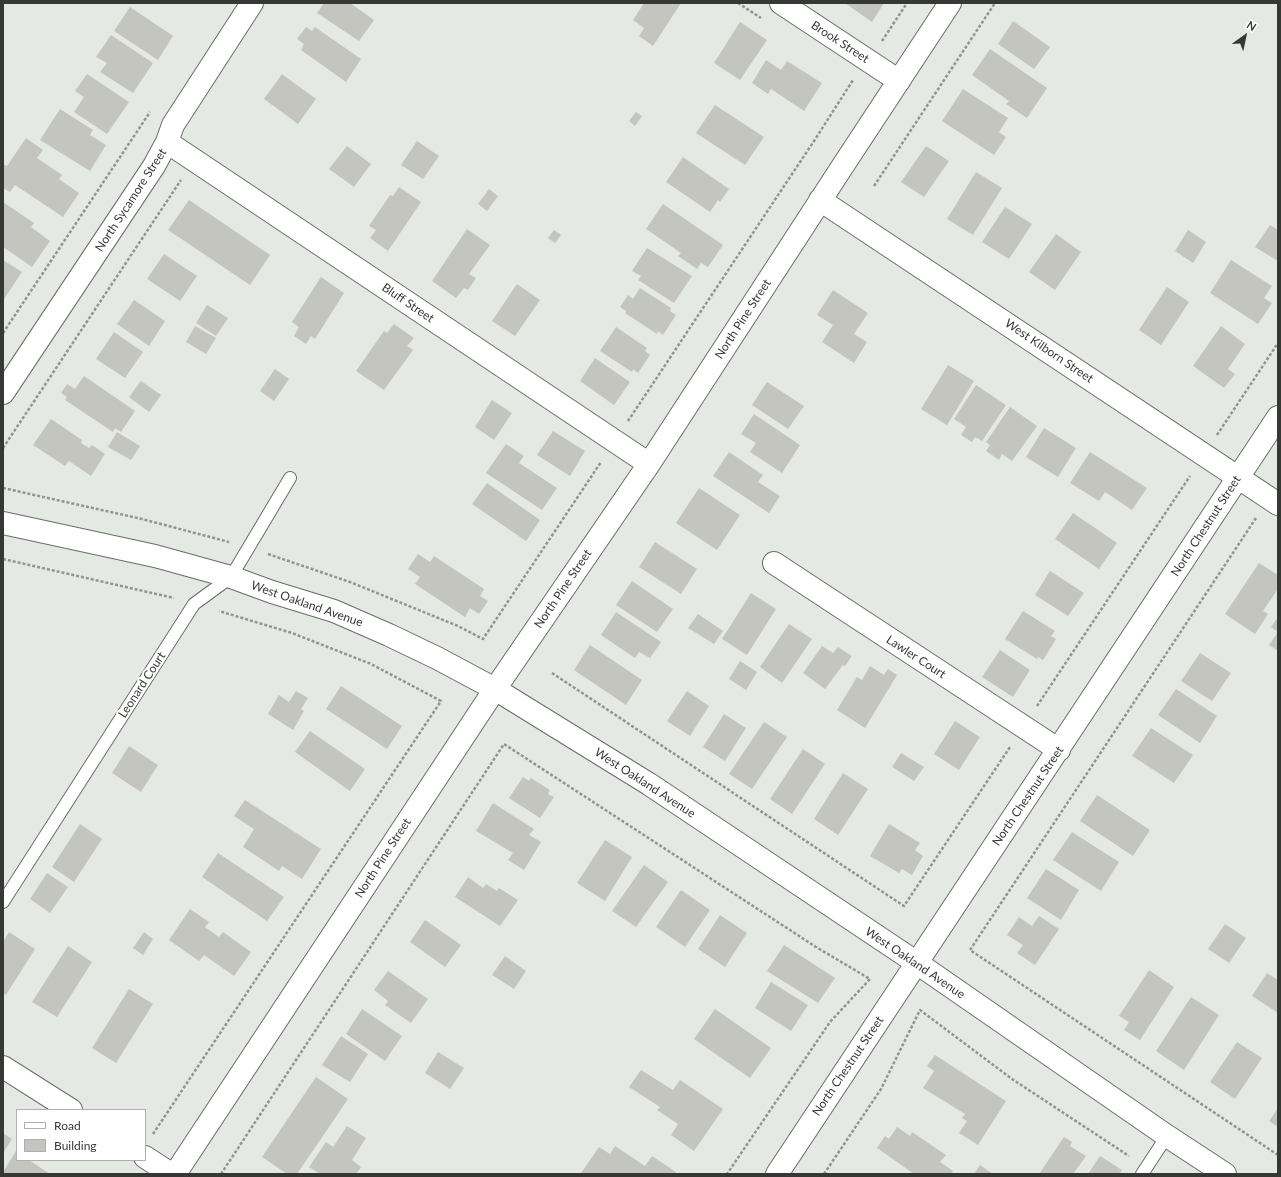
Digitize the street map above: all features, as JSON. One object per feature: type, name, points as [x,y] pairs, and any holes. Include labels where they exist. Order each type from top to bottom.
[{"type":"street","name":"North Sycamore Street","points":[[3,393],[154,166],[174,125],[252,3]]},
{"type":"street","name":"Brook Street","points":[[781,3],[899,81]]},
{"type":"street","name":"North Pine Street","points":[[175,1174],[495,690],[649,464],[950,3]]},
{"type":"street","name":"Bluff Street","points":[[167,142],[649,464]]},
{"type":"street","name":"West Kilborn Street","points":[[820,200],[1274,501]]},
{"type":"street","name":"North Chestnut Street","points":[[777,1174],[1278,417]]},
{"type":"street","name":"West Oakland Avenue","points":[[3,523],[155,556],[231,577],[272,592],[334,611],[437,658],[495,690],[649,784],[917,963],[1167,1136],[1225,1174]]},
{"type":"street","name":"Lawler Court","points":[[774,564],[1058,750]]},
{"type":"street","points":[[3,1067],[69,1109]]},
{"type":"street","points":[[147,1149],[170,1174]]},
{"type":"lane","name":"Leonard Court","points":[[3,902],[194,604],[231,577],[290,478]]},
{"type":"lane","points":[[1144,1171],[1167,1136]]},
{"type":"path","points":[[881,42],[907,3]]},
{"type":"path","points":[[874,186],[995,3]]},
{"type":"path","points":[[483,639],[853,80]]},
{"type":"path","points":[[3,333],[151,110]]},
{"type":"path","points":[[1274,501],[970,950],[1278,1156]]},
{"type":"path","points":[[3,559],[171,597],[292,633],[371,664],[441,701],[147,1149]]},
{"type":"path","points":[[221,1174],[504,744],[816,947],[870,979],[830,1022],[727,1174]]},
{"type":"path","points":[[824,1174],[881,1089],[920,1010],[1012,1079],[1144,1171]]},
{"type":"building","points":[[324,3],[350,3],[374,20],[359,41],[317,13]]},
{"type":"building","points":[[644,3],[681,3],[653,46],[639,36],[644,28],[633,20]]},
{"type":"building","points":[[845,3],[884,3],[872,22]]},
{"type":"building","points":[[130,7],[173,36],[158,60],[114,31]]},
{"type":"building","points":[[1013,21],[1050,47],[1034,69],[998,44]]},
{"type":"building","points":[[740,22],[767,40],[740,80],[714,63]]},
{"type":"building","points":[[306,27],[312,31],[315,27],[361,59],[346,82],[301,50],[304,44],[297,39]]},
{"type":"building","points":[[111,35],[153,63],[133,93],[100,72],[107,63],[96,57]]},
{"type":"building","points":[[990,49],[1047,88],[1027,118],[1006,104],[1009,101],[972,75]]},
{"type":"building","points":[[766,60],[781,70],[787,61],[822,83],[804,111],[771,89],[768,94],[752,83]]},
{"type":"building","points":[[87,74],[129,102],[107,134],[74,112],[84,97],[75,91]]},
{"type":"building","points":[[282,74],[316,99],[298,124],[264,99]]},
{"type":"building","points":[[963,89],[1008,118],[999,132],[1006,137],[994,155],[942,121]]},
{"type":"building","points":[[715,105],[764,137],[745,165],[696,133]]},
{"type":"building","points":[[60,109],[93,130],[90,135],[106,145],[90,171],[40,140]]},
{"type":"building","points":[[636,112],[642,116],[635,126],[629,121]]},
{"type":"building","points":[[26,138],[43,150],[37,158],[62,175],[59,179],[79,193],[63,217],[15,185],[10,192],[3,188],[3,164],[7,166]]},
{"type":"building","points":[[417,141],[439,156],[423,179],[401,165]]},
{"type":"building","points":[[347,146],[371,164],[354,187],[329,169]]},
{"type":"building","points":[[926,146],[949,161],[924,197],[901,182]]},
{"type":"building","points":[[683,157],[729,189],[720,202],[718,200],[710,212],[666,182]]},
{"type":"building","points":[[976,172],[1002,188],[973,235],[947,219]]},
{"type":"building","points":[[399,187],[421,202],[388,251],[370,238],[376,230],[369,226],[390,195],[393,196]]},
{"type":"building","points":[[489,189],[498,196],[487,211],[478,204]]},
{"type":"building","points":[[189,200],[270,255],[250,285],[168,230]]},
{"type":"building","points":[[3,202],[34,223],[31,227],[50,241],[32,267],[3,247]]},
{"type":"building","points":[[663,204],[723,245],[708,267],[701,263],[697,269],[678,256],[681,253],[646,229]]},
{"type":"building","points":[[1005,207],[1032,224],[1009,259],[982,242]]},
{"type":"building","points":[[1270,225],[1278,230],[1278,261],[1255,247]]},
{"type":"building","points":[[467,229],[490,245],[469,274],[476,278],[468,290],[464,288],[456,298],[432,281]]},
{"type":"building","points":[[554,230],[561,235],[555,243],[548,238]]},
{"type":"building","points":[[1188,230],[1206,242],[1193,263],[1175,251]]},
{"type":"building","points":[[1056,234],[1081,252],[1055,290],[1029,272]]},
{"type":"building","points":[[647,248],[692,276],[674,303],[638,280],[641,276],[632,271]]},
{"type":"building","points":[[164,254],[197,276],[180,301],[147,279]]},
{"type":"building","points":[[3,260],[22,272],[4,299],[3,299]]},
{"type":"building","points":[[1231,260],[1272,286],[1264,298],[1272,303],[1258,324],[1210,293]]},
{"type":"building","points":[[321,277],[344,293],[315,339],[311,336],[306,344],[294,336],[299,327],[292,322]]},
{"type":"building","points":[[517,284],[540,300],[515,336],[492,321]]},
{"type":"building","points":[[1167,287],[1189,302],[1161,345],[1139,330]]},
{"type":"building","points":[[640,288],[671,308],[670,311],[676,315],[663,335],[658,331],[657,334],[625,313],[626,311],[620,307],[628,295],[633,299]]},
{"type":"building","points":[[833,290],[868,313],[854,334],[867,342],[854,363],[822,342],[833,325],[817,315]]},
{"type":"building","points":[[134,300],[165,321],[149,346],[117,324]]},
{"type":"building","points":[[207,305],[228,318],[216,336],[196,323]]},
{"type":"building","points":[[394,324],[414,338],[407,346],[413,350],[384,390],[356,371],[384,331],[387,333]]},
{"type":"building","points":[[195,326],[216,338],[206,354],[186,342]]},
{"type":"building","points":[[1221,326],[1245,344],[1228,369],[1235,374],[1224,388],[1193,366]]},
{"type":"building","points":[[616,327],[647,348],[645,351],[650,355],[638,373],[633,369],[632,372],[600,351]]},
{"type":"building","points":[[114,332],[143,352],[125,378],[96,359]]},
{"type":"building","points":[[595,358],[630,382],[614,405],[580,381]]},
{"type":"building","points":[[948,365],[974,381],[947,425],[921,409]]},
{"type":"building","points":[[275,369],[289,379],[274,401],[260,391]]},
{"type":"building","points":[[84,376],[135,411],[121,432],[115,428],[113,432],[65,400],[67,397],[61,393],[67,384],[75,389]]},
{"type":"building","points":[[141,381],[161,395],[149,412],[129,397]]},
{"type":"building","points":[[767,382],[804,406],[788,429],[752,405]]},
{"type":"building","points":[[976,385],[1006,405],[982,441],[975,437],[972,442],[961,435],[966,427],[954,419]]},
{"type":"building","points":[[492,400],[512,413],[494,440],[475,427]]},
{"type":"building","points":[[1010,407],[1037,426],[1012,461],[1002,454],[999,460],[986,451],[990,445],[986,442]]},
{"type":"building","points":[[754,414],[800,445],[782,473],[750,452],[756,443],[741,434]]},
{"type":"building","points":[[51,419],[82,440],[81,443],[89,448],[92,445],[105,454],[91,476],[69,461],[65,466],[33,445]]},
{"type":"building","points":[[1044,428],[1076,448],[1058,477],[1026,457]]},
{"type":"building","points":[[553,431],[585,451],[570,476],[537,455]]},
{"type":"building","points":[[117,432],[140,446],[131,460],[108,447]]},
{"type":"building","points":[[506,444],[524,456],[519,463],[557,488],[542,510],[486,473]]},
{"type":"building","points":[[729,452],[763,475],[758,482],[780,496],[769,513],[713,476]]},
{"type":"building","points":[[1090,452],[1147,488],[1132,510],[1105,492],[1099,501],[1070,483]]},
{"type":"building","points":[[487,483],[540,520],[526,541],[472,504]]},
{"type":"building","points":[[699,488],[740,515],[717,550],[676,523]]},
{"type":"building","points":[[1073,513],[1117,543],[1099,569],[1055,539]]},
{"type":"building","points":[[655,542],[697,569],[681,594],[639,567]]},
{"type":"building","points":[[418,554],[430,562],[434,556],[484,589],[480,596],[488,601],[479,614],[470,608],[465,617],[415,584],[420,577],[408,569]]},
{"type":"building","points":[[1259,563],[1278,575],[1278,589],[1263,611],[1268,614],[1255,634],[1225,614]]},
{"type":"building","points":[[1050,571],[1084,593],[1068,616],[1035,595]]},
{"type":"building","points":[[632,581],[673,609],[657,632],[616,605]]},
{"type":"building","points":[[751,593],[776,609],[747,655],[722,639]]},
{"type":"building","points":[[1023,611],[1055,631],[1051,636],[1056,639],[1043,660],[1038,657],[1037,659],[1005,639]]},
{"type":"building","points":[[616,612],[661,642],[650,658],[639,652],[635,658],[601,635]]},
{"type":"building","points":[[698,614],[723,631],[714,644],[688,628]]},
{"type":"building","points":[[1278,617],[1278,632],[1271,627]]},
{"type":"building","points":[[789,624],[812,639],[782,683],[760,667]]},
{"type":"building","points":[[1278,632],[1278,651],[1269,645]]},
{"type":"building","points":[[590,645],[642,680],[626,705],[574,670]]},
{"type":"building","points":[[822,646],[833,653],[838,647],[852,656],[845,666],[843,665],[825,689],[803,673]]},
{"type":"building","points":[[1000,650],[1030,670],[1013,697],[982,677]]},
{"type":"building","points":[[1200,653],[1231,673],[1212,701],[1181,681]]},
{"type":"building","points":[[740,661],[757,672],[746,690],[729,679]]},
{"type":"building","points":[[870,666],[884,675],[888,669],[897,675],[865,728],[837,710],[857,677],[862,680]]},
{"type":"building","points":[[341,686],[402,726],[387,749],[326,709]]},
{"type":"building","points":[[1176,689],[1217,716],[1200,743],[1158,715]]},
{"type":"building","points":[[296,691],[308,698],[301,709],[304,711],[293,730],[268,714],[279,695],[289,702]]},
{"type":"building","points":[[687,691],[709,706],[690,736],[667,721]]},
{"type":"building","points":[[724,714],[746,728],[725,761],[703,747]]},
{"type":"building","points":[[955,721],[980,737],[959,770],[934,754]]},
{"type":"building","points":[[764,722],[787,737],[752,789],[729,774]]},
{"type":"building","points":[[1151,728],[1193,755],[1174,783],[1132,756]]},
{"type":"building","points":[[310,731],[365,769],[350,791],[295,752]]},
{"type":"building","points":[[129,746],[158,765],[141,792],[112,773]]},
{"type":"building","points":[[803,749],[825,764],[792,814],[770,799]]},
{"type":"building","points":[[901,753],[924,767],[914,781],[892,767]]},
{"type":"building","points":[[843,773],[868,789],[838,835],[814,819]]},
{"type":"building","points":[[523,777],[529,781],[531,778],[550,790],[548,794],[554,797],[540,818],[509,798]]},
{"type":"building","points":[[1097,795],[1150,830],[1133,856],[1080,821]]},
{"type":"building","points":[[245,800],[321,849],[302,879],[282,866],[279,871],[243,847],[254,829],[234,816]]},
{"type":"building","points":[[493,803],[534,829],[529,835],[541,842],[524,870],[508,860],[513,853],[476,831]]},
{"type":"building","points":[[80,824],[102,839],[74,882],[52,867]]},
{"type":"building","points":[[889,824],[920,843],[915,850],[923,856],[912,875],[902,869],[899,873],[870,856]]},
{"type":"building","points":[[1072,832],[1119,862],[1101,891],[1053,860]]},
{"type":"building","points":[[605,840],[632,857],[605,901],[577,883]]},
{"type":"building","points":[[218,853],[284,897],[267,921],[202,877]]},
{"type":"building","points":[[644,865],[668,882],[636,927],[612,911]]},
{"type":"building","points":[[1046,869],[1079,890],[1061,920],[1027,898]]},
{"type":"building","points":[[47,873],[68,887],[50,913],[30,899]]},
{"type":"building","points":[[468,877],[483,888],[486,884],[497,891],[499,888],[518,900],[500,926],[455,897]]},
{"type":"building","points":[[681,890],[710,910],[685,947],[656,927]]},
{"type":"building","points":[[190,909],[209,922],[205,927],[219,937],[223,932],[251,952],[234,976],[204,955],[199,961],[169,940]]},
{"type":"building","points":[[720,915],[747,933],[725,967],[698,949]]},
{"type":"building","points":[[1039,916],[1059,929],[1035,965],[1017,953],[1023,945],[1007,935],[1019,917],[1032,926]]},
{"type":"building","points":[[425,920],[461,945],[445,967],[410,942]]},
{"type":"building","points":[[1225,924],[1246,938],[1229,963],[1208,949]]},
{"type":"building","points":[[9,932],[35,949],[6,995],[3,993],[3,942]]},
{"type":"building","points":[[144,932],[153,939],[143,955],[133,948]]},
{"type":"building","points":[[784,945],[835,978],[818,1003],[767,971]]},
{"type":"building","points":[[68,946],[92,962],[57,1017],[32,1002]]},
{"type":"building","points":[[505,956],[526,971],[514,989],[492,975]]},
{"type":"building","points":[[1149,970],[1174,987],[1140,1040],[1124,1030],[1129,1022],[1119,1016]]},
{"type":"building","points":[[388,971],[428,999],[411,1023],[385,1005],[388,1001],[374,990]]},
{"type":"building","points":[[1267,973],[1278,980],[1278,1013],[1252,996]]},
{"type":"building","points":[[771,982],[808,1005],[791,1031],[755,1008]]},
{"type":"building","points":[[129,989],[153,1004],[116,1063],[92,1048]]},
{"type":"building","points":[[1191,997],[1219,1015],[1184,1070],[1156,1051]]},
{"type":"building","points":[[362,1009],[402,1036],[385,1061],[346,1034]]},
{"type":"building","points":[[715,1009],[771,1048],[750,1078],[694,1039]]},
{"type":"building","points":[[341,1036],[368,1054],[350,1082],[322,1065]]},
{"type":"building","points":[[1237,1042],[1262,1058],[1235,1099],[1210,1082]]},
{"type":"building","points":[[438,1052],[464,1068],[450,1089],[425,1073]]},
{"type":"building","points":[[935,1055],[1006,1101],[978,1145],[959,1133],[967,1121],[962,1118],[965,1114],[923,1088],[934,1071],[927,1066]]},
{"type":"building","points":[[641,1070],[673,1090],[680,1080],[723,1109],[694,1151],[671,1135],[678,1124],[657,1110],[660,1107],[629,1087]]},
{"type":"building","points":[[316,1077],[348,1099],[297,1174],[287,1174],[262,1157]]},
{"type":"building","points":[[1278,1108],[1278,1127],[1269,1121]]},
{"type":"building","points":[[347,1126],[366,1138],[352,1160],[361,1167],[356,1174],[320,1174],[309,1167],[326,1142],[333,1147]]},
{"type":"building","points":[[897,1127],[910,1136],[912,1132],[946,1155],[940,1162],[953,1171],[951,1174],[914,1174],[877,1148],[885,1136],[889,1139]]},
{"type":"building","points":[[3,1133],[12,1139],[3,1153]]},
{"type":"building","points":[[1064,1137],[1072,1142],[1070,1146],[1086,1156],[1073,1174],[1039,1174]]},
{"type":"building","points":[[615,1146],[645,1166],[652,1156],[676,1172],[675,1174],[581,1173],[599,1147],[610,1154]]},
{"type":"building","points":[[16,1151],[16,1161],[30,1161],[50,1174],[3,1174]]},
{"type":"building","points":[[1100,1156],[1122,1170],[1119,1174],[1088,1174]]},
{"type":"building","points":[[980,1165],[993,1174],[974,1174]]}]
